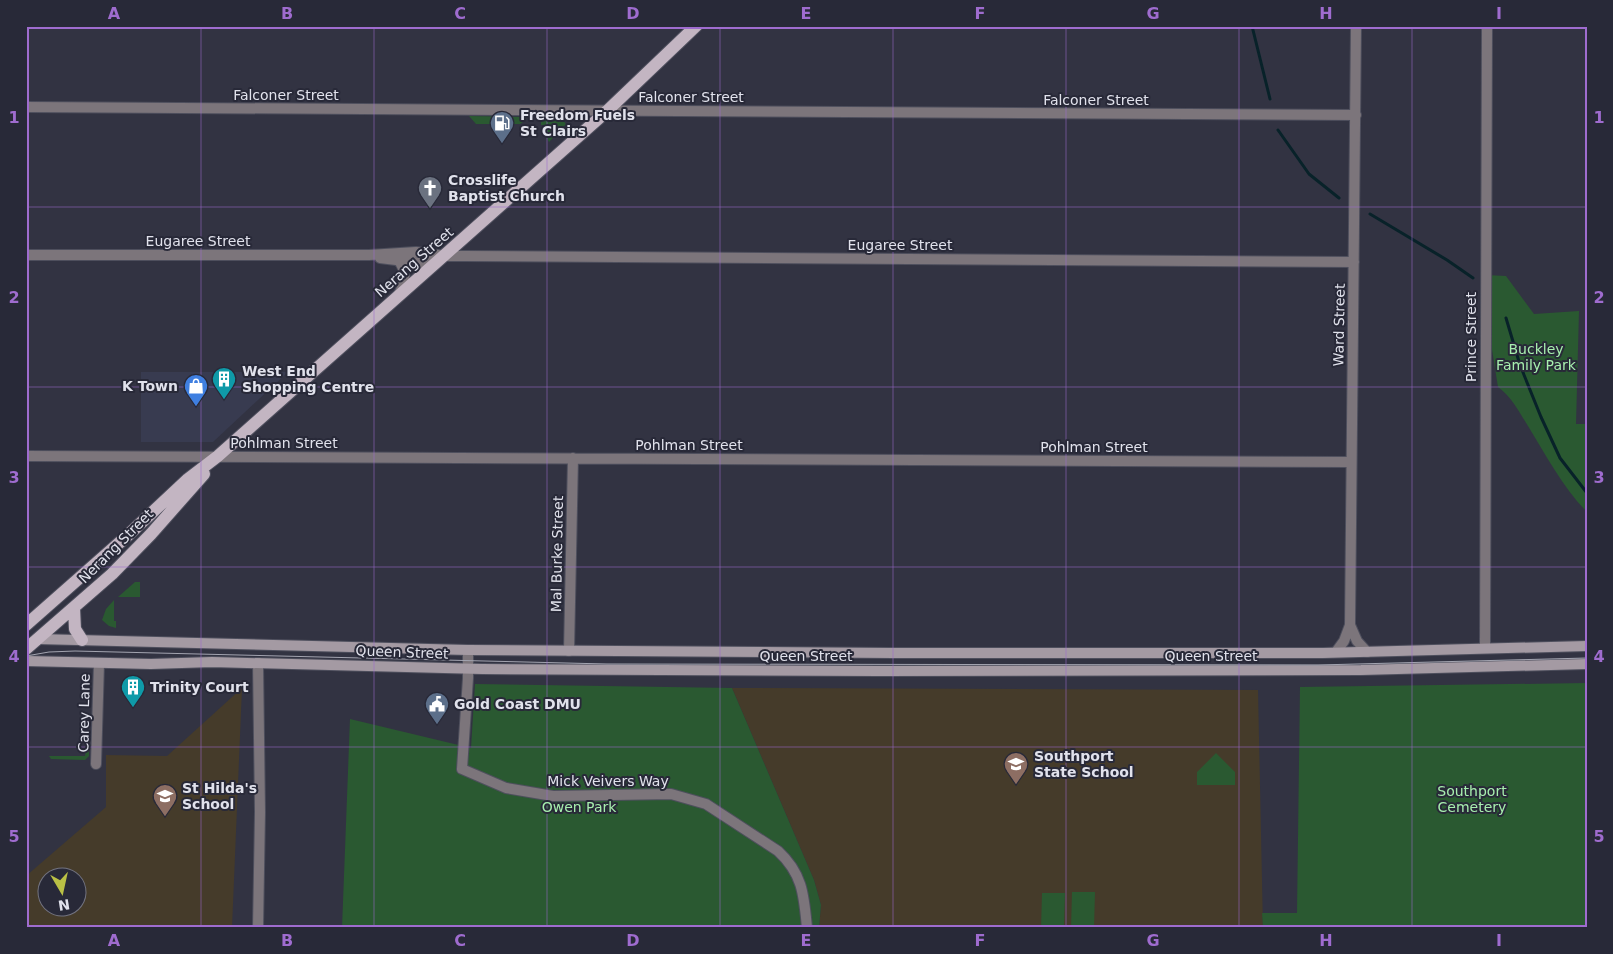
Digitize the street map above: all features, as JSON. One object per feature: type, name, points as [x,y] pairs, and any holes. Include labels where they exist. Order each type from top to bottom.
[{"type":"main road","name":"Nerang Street","points":[[26,625],[127,536],[188,479],[218,456],[445,256],[607,111],[696,26]]},
{"type":"main road","name":"Nerang Street","points":[[629,90],[706,26]]},
{"type":"main road","name":"Nerang Street","points":[[26,649],[32,640],[74,608],[131,556],[218,456]]},
{"type":"main road","points":[[74,608],[75,628],[82,640]]},
{"type":"street","name":"Ward Street","points":[[1336,652],[1344,641],[1350,625],[1356,26]]},
{"type":"street","name":"Prince Street","points":[[1484,648],[1488,26]]},
{"type":"street","name":"Falconer Street","points":[[26,107],[1356,115]]},
{"type":"street","name":"Eugaree Street","points":[[26,255],[369,254],[416,252],[445,256],[1354,262]]},
{"type":"street","name":"Eugaree Street","points":[[369,254],[399,261],[428,262],[445,256]]},
{"type":"street","points":[[399,261],[405,276],[399,295]]},
{"type":"street","name":"Pohlman Street","points":[[26,456],[1351,462]]},
{"type":"street","name":"Mal Burke Street","points":[[569,651],[573,458]]},
{"type":"street","name":"Ward Street","points":[[1350,625],[1357,641],[1367,652]]},
{"type":"street","name":"Queen Street","points":[[32,640],[569,651],[1367,652],[1587,646]]},
{"type":"street","name":"Mick Veivers Way","points":[[468,650],[462,769],[506,788],[525,793],[553,796],[671,794],[706,804],[786,858],[800,879],[807,928]]},
{"type":"street","name":"Queen Street","points":[[26,661],[800,671],[1256,671],[1587,664]]},
{"type":"street","name":"Carey Lane","points":[[96,764],[98,663]]},
{"type":"street","points":[[258,663],[260,812],[258,928]]},
{"type":"shaded area","name":"K Town","points":[[141,372],[288,372],[213,442],[141,442]]},
{"type":"shaded area","name":"St Hilda's School","points":[[242,688],[232,928],[26,928],[26,876],[106,807],[106,755],[167,756]]},
{"type":"shaded area","name":"Southport State School","points":[[732,688],[1258,690],[1263,928],[819,928],[821,905],[814,880]]},
{"type":"green space","points":[[469,116],[526,117],[526,120],[520,124],[476,124]]},
{"type":"green space","points":[[541,117],[560,117],[566,124],[549,142],[544,132],[546,131],[544,125],[541,125]]},
{"type":"green space","name":"Buckley Family Park","points":[[1486,275],[1506,276],[1534,314],[1579,311],[1576,424],[1587,424],[1587,512],[1563,482],[1515,405],[1498,387],[1485,306]]},
{"type":"green space","points":[[135,582],[140,582],[140,597],[118,597]]},
{"type":"green space","points":[[114,600],[116,628],[109,626],[102,620],[106,609]]},
{"type":"green space","name":"Southport Cemetery","points":[[1587,683],[1587,928],[1263,928],[1262,913],[1297,913],[1300,687]]},
{"type":"green space","name":"Owen Park","points":[[475,684],[732,688],[814,880],[821,905],[819,928],[342,928],[350,719],[471,748]]},
{"type":"green space","points":[[86,748],[89,748],[89,756],[85,760],[51,759],[49,756],[85,756]]},
{"type":"green space","points":[[1216,753],[1235,772],[1235,785],[1197,785],[1197,772]]},
{"type":"green space","points":[[1072,892],[1095,892],[1094,928],[1071,928]]},
{"type":"green space","points":[[1042,893],[1065,893],[1064,928],[1041,928]]},
{"type":"waterway","points":[[1252,26],[1270,99]]},
{"type":"waterway","points":[[1278,130],[1309,174],[1339,198]]},
{"type":"waterway","points":[[1370,214],[1447,260],[1473,278]]},
{"type":"waterway","points":[[1506,318],[1520,365],[1541,417],[1560,458],[1587,493]]},
{"type":"tram line","points":[[26,656],[49,652],[75,651],[607,664],[1318,665],[1587,658]]},
{"type":"place","name":"Freedom Fuels St Clairs","points":[[502,144]]},
{"type":"place","name":"Crosslife Baptist Church","points":[[430,209]]},
{"type":"place","name":"West End Shopping Centre","points":[[224,400]]},
{"type":"place","name":"K Town","points":[[196,407]]},
{"type":"place","name":"Trinity Court","points":[[133,708]]},
{"type":"place","name":"Gold Coast DMU","points":[[437,725]]},
{"type":"place","name":"Southport State School","points":[[1016,785]]},
{"type":"place","name":"St Hilda's School","points":[[165,817]]}]
